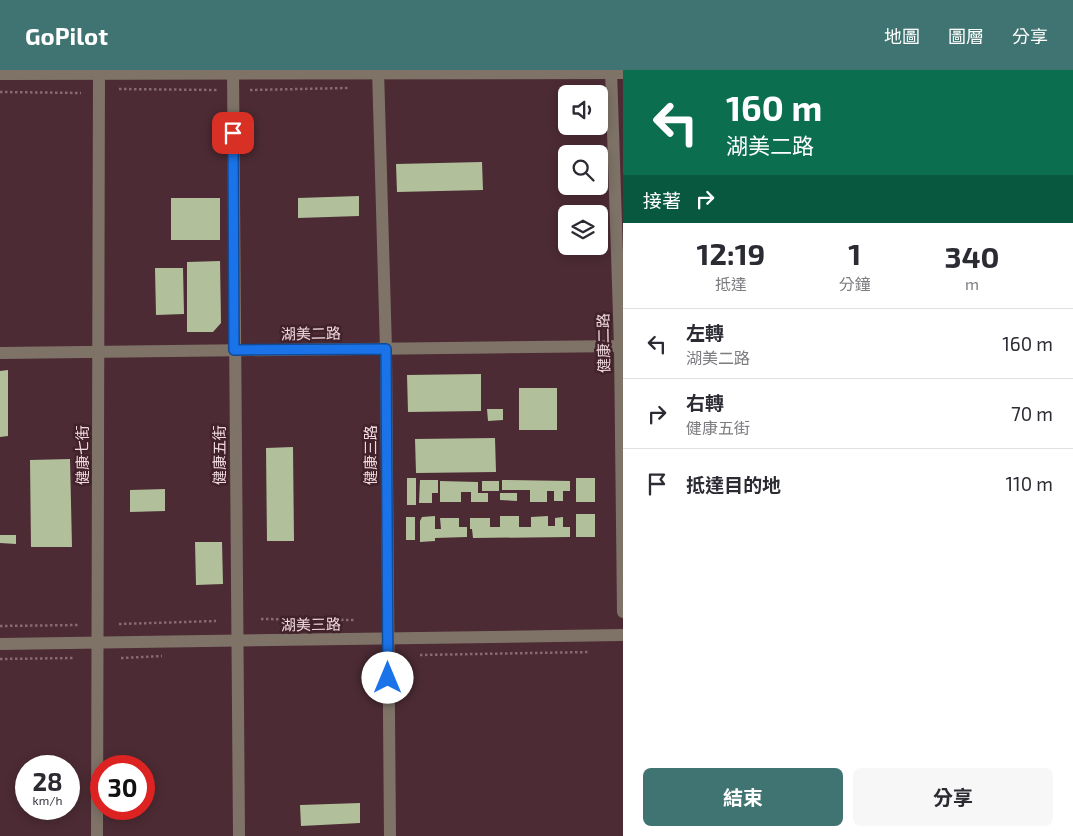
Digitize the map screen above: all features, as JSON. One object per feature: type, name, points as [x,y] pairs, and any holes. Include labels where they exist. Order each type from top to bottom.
[{"type":"street","points":[[0,74],[99,72],[615,72]]},
{"type":"street","name":"健康七街","points":[[97,836],[99,72]]},
{"type":"street","name":"健康五街","points":[[233,72],[239,836]]},
{"type":"street","name":"健康三路","points":[[378,72],[386,349],[390,836]]},
{"type":"street","name":"健康二路","points":[[615,72],[621,346],[623,612]]},
{"type":"street","name":"湖美二路","points":[[0,353],[621,346]]},
{"type":"street","name":"湖美三路","points":[[0,644],[623,635]]},
{"type":"path","points":[[250,90],[349,88]]},
{"type":"path","points":[[119,89],[218,90]]},
{"type":"path","points":[[0,92],[81,93]]},
{"type":"path","points":[[261,619],[356,620]]},
{"type":"path","points":[[119,624],[216,621]]},
{"type":"path","points":[[0,626],[78,625]]},
{"type":"path","points":[[420,655],[590,652]]},
{"type":"path","points":[[0,659],[75,658]]},
{"type":"building","points":[[482,162],[483,190],[397,192],[396,164]]},
{"type":"building","points":[[359,196],[359,216],[298,218],[298,198]]},
{"type":"building","points":[[171,198],[220,198],[220,240],[171,240]]},
{"type":"building","points":[[220,261],[221,323],[213,332],[187,332],[187,262]]},
{"type":"building","points":[[155,268],[183,268],[184,314],[156,315]]},
{"type":"building","points":[[8,370],[8,436],[0,437],[0,371]]},
{"type":"building","points":[[481,374],[481,411],[408,412],[407,375]]},
{"type":"building","points":[[519,388],[557,388],[557,430],[519,430]]},
{"type":"building","points":[[487,409],[503,409],[503,420],[488,421]]},
{"type":"building","points":[[495,438],[496,472],[416,473],[415,439]]},
{"type":"building","points":[[293,447],[294,541],[267,541],[266,448]]},
{"type":"building","points":[[70,459],[72,547],[31,547],[30,460]]},
{"type":"building","points":[[407,478],[416,478],[416,505],[407,505]]},
{"type":"building","points":[[576,478],[595,478],[595,502],[576,502]]},
{"type":"building","points":[[420,480],[438,480],[438,493],[432,493],[432,503],[419,503]]},
{"type":"building","points":[[502,480],[570,481],[570,491],[563,491],[563,501],[554,501],[554,491],[547,491],[547,502],[530,502],[530,490],[502,490]]},
{"type":"building","points":[[440,481],[478,482],[478,493],[488,493],[488,502],[471,502],[471,492],[461,492],[461,502],[440,502]]},
{"type":"building","points":[[482,481],[499,481],[499,491],[482,491]]},
{"type":"building","points":[[165,489],[165,511],[130,512],[130,490]]},
{"type":"building","points":[[500,493],[517,493],[517,501],[500,500]]},
{"type":"building","points":[[576,514],[595,514],[595,537],[576,537]]},
{"type":"building","points":[[435,516],[435,529],[441,529],[440,518],[459,518],[459,527],[467,527],[467,537],[435,538],[435,541],[420,542],[420,521],[422,517]]},
{"type":"building","points":[[500,516],[519,516],[519,527],[531,527],[531,517],[548,516],[548,526],[555,526],[555,518],[563,517],[563,527],[570,527],[570,537],[473,538],[472,529],[470,529],[470,518],[490,518],[490,527],[500,527]]},
{"type":"building","points":[[406,517],[415,517],[415,540],[406,540]]},
{"type":"building","points":[[0,535],[16,535],[16,544],[0,543]]},
{"type":"building","points":[[195,542],[222,542],[223,584],[196,585]]},
{"type":"building","points":[[360,803],[360,823],[301,826],[300,805]]},
{"type":"route","points":[[233,133],[234,350],[386,349],[388,678]]}]
